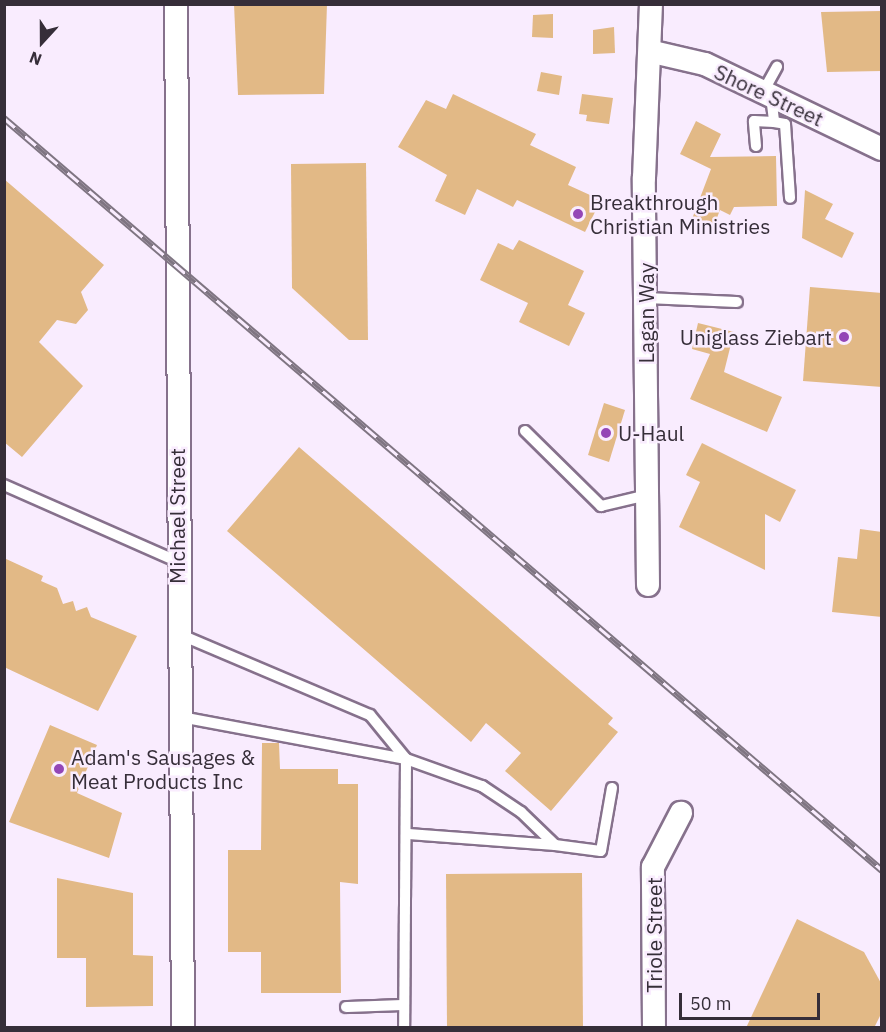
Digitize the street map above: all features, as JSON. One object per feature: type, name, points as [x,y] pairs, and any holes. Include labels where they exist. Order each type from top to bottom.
[{"type":"street","name":"Michael Street","points":[[176,4],[176,561],[181,717],[183,1028]]},
{"type":"street","name":"Lagan Way","points":[[648,585],[645,178],[653,52],[651,4]]},
{"type":"street","name":"Shore Street","points":[[653,52],[705,64],[882,148]]},
{"type":"street","name":"Triole Street","points":[[654,1028],[653,867],[681,813]]},
{"type":"lane","points":[[774,122],[767,94],[777,67]]},
{"type":"lane","points":[[756,146],[754,121],[785,124],[790,198]]},
{"type":"lane","points":[[646,298],[737,302]]},
{"type":"lane","points":[[525,431],[601,506],[647,495]]},
{"type":"lane","points":[[4,485],[176,561]]},
{"type":"lane","points":[[179,633],[370,715],[406,759],[408,834],[404,1028]]},
{"type":"lane","points":[[181,717],[406,759],[482,786],[521,812],[555,845]]},
{"type":"lane","points":[[408,834],[555,845],[601,851],[612,788]]},
{"type":"lane","points":[[346,1007],[404,1005]]},
{"type":"building","points":[[234,4],[327,4],[324,94],[238,95]]},
{"type":"building","points":[[882,11],[882,71],[827,72],[821,12]]},
{"type":"building","points":[[553,14],[553,38],[532,37],[533,15]]},
{"type":"building","points":[[614,27],[615,53],[593,54],[593,30]]},
{"type":"building","points":[[541,72],[562,76],[559,95],[537,91]]},
{"type":"building","points":[[453,94],[536,134],[530,145],[576,167],[568,185],[601,200],[585,232],[517,200],[513,207],[477,189],[465,215],[435,201],[447,175],[398,147],[426,100],[446,109]]},
{"type":"building","points":[[582,94],[613,98],[609,124],[586,121],[587,115],[579,114]]},
{"type":"building","points":[[696,121],[721,134],[710,157],[776,156],[777,206],[734,207],[730,215],[720,210],[713,228],[692,219],[711,169],[680,154]]},
{"type":"building","points":[[366,163],[368,340],[349,340],[292,288],[291,164]]},
{"type":"building","points":[[4,179],[104,265],[81,292],[88,310],[76,324],[57,320],[39,342],[83,386],[22,457],[4,442]]},
{"type":"building","points":[[805,190],[833,204],[825,219],[854,233],[842,258],[802,238]]},
{"type":"building","points":[[519,240],[584,271],[568,305],[585,313],[569,346],[519,322],[528,303],[480,280],[498,243],[513,250]]},
{"type":"building","name":"Uniglass Ziebart","points":[[810,287],[882,293],[882,387],[803,381]]},
{"type":"building","points":[[698,323],[734,332],[724,372],[782,397],[767,432],[690,399],[710,354],[692,349]]},
{"type":"building","name":"U-Haul","points":[[604,403],[625,410],[609,462],[588,455]]},
{"type":"building","points":[[702,443],[796,490],[780,522],[765,514],[765,570],[679,527],[700,482],[686,475]]},
{"type":"building","points":[[299,447],[613,718],[608,724],[618,732],[551,811],[505,771],[521,753],[486,723],[471,742],[227,531]]},
{"type":"building","points":[[860,529],[882,532],[882,617],[832,612],[838,557],[857,559]]},
{"type":"building","points":[[4,558],[43,576],[41,581],[57,588],[63,604],[73,601],[76,611],[87,607],[91,617],[137,636],[98,711],[4,667]]},
{"type":"building","name":"Adam's Sausages & Meat Products Inc","points":[[50,725],[97,745],[77,793],[122,813],[109,858],[9,822]]},
{"type":"building","points":[[262,743],[279,743],[280,769],[338,769],[338,784],[358,784],[358,884],[340,882],[341,993],[261,993],[261,952],[228,952],[228,850],[261,850]]},
{"type":"building","points":[[582,873],[583,1028],[447,1028],[446,874]]},
{"type":"building","points":[[57,878],[133,893],[133,955],[153,956],[153,1006],[86,1007],[86,958],[57,958]]},
{"type":"building","points":[[797,919],[864,952],[882,985],[882,1012],[874,1028],[746,1028]]},
{"type":"railway","points":[[4,118],[882,870]]},
{"type":"place","name":"Breakthrough Christian Ministries","points":[[578,214]]},
{"type":"place","name":"Uniglass Ziebart","points":[[844,337]]},
{"type":"place","name":"U-Haul","points":[[606,433]]},
{"type":"place","name":"Adam's Sausages & Meat Products Inc","points":[[59,769]]}]
